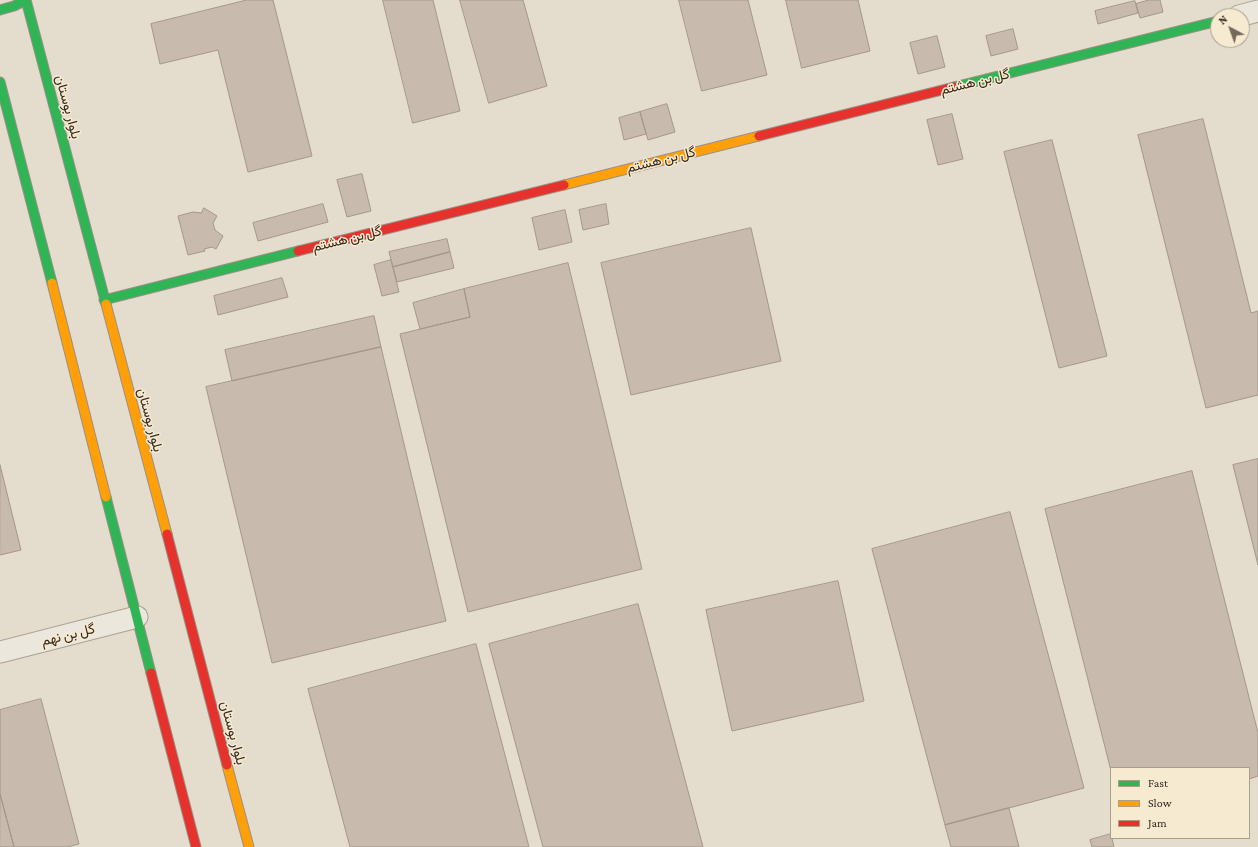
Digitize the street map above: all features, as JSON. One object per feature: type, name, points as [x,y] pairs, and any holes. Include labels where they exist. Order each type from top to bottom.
[{"type":"street","points":[[0,10],[14,6],[26,0]]},
{"type":"street","name":"بلوار بوستان","points":[[26,0],[248,847]]},
{"type":"street","name":"گل بن هشتم","points":[[104,300],[1210,23]]},
{"type":"street","points":[[0,82],[196,847]]},
{"type":"street","name":"گل بن نهم","points":[[0,652],[136,617]]},
{"type":"building","points":[[247,0],[273,0],[312,156],[248,172],[218,50],[160,64],[151,24]]},
{"type":"building","points":[[383,0],[433,0],[460,111],[413,123]]},
{"type":"building","points":[[460,0],[523,0],[547,86],[489,103]]},
{"type":"building","points":[[679,0],[748,0],[767,75],[702,91]]},
{"type":"building","points":[[786,0],[858,0],[870,51],[802,68]]},
{"type":"building","points":[[1149,0],[1160,0],[1163,12],[1140,18],[1136,4]]},
{"type":"building","points":[[1135,1],[1138,13],[1098,24],[1095,11]]},
{"type":"building","points":[[1013,29],[1018,49],[991,56],[986,36]]},
{"type":"building","points":[[937,36],[945,67],[918,74],[910,43]]},
{"type":"building","points":[[667,104],[675,132],[648,140],[640,112]]},
{"type":"building","points":[[640,112],[646,134],[624,140],[619,118]]},
{"type":"building","points":[[952,114],[963,159],[938,165],[927,120]]},
{"type":"building","points":[[1203,119],[1251,313],[1258,311],[1258,395],[1206,408],[1138,135]]},
{"type":"building","points":[[1052,140],[1107,356],[1059,368],[1004,152]]},
{"type":"building","points":[[362,174],[371,211],[347,217],[337,180]]},
{"type":"building","points":[[323,204],[328,222],[258,241],[253,223]]},
{"type":"building","points":[[606,204],[609,224],[583,230],[579,210]]},
{"type":"building","points":[[204,208],[217,216],[213,223],[215,230],[223,236],[216,249],[212,247],[204,249],[205,251],[188,255],[178,216],[193,212],[201,213]]},
{"type":"building","points":[[565,210],[572,242],[539,250],[532,218]]},
{"type":"building","points":[[751,228],[781,361],[631,395],[601,263]]},
{"type":"building","points":[[447,239],[450,252],[393,267],[389,252]]},
{"type":"building","points":[[450,252],[454,268],[397,282],[393,267]]},
{"type":"building","points":[[391,260],[399,292],[382,296],[374,265]]},
{"type":"building","points":[[568,263],[642,569],[468,612],[400,334],[470,317],[464,289]]},
{"type":"building","points":[[282,278],[288,297],[218,315],[214,296]]},
{"type":"building","points":[[464,289],[470,317],[420,329],[413,303]]},
{"type":"building","points":[[374,316],[381,347],[232,381],[225,350]]},
{"type":"building","points":[[381,347],[446,621],[272,663],[206,387]]},
{"type":"building","points":[[1258,459],[1258,565],[1233,465]]},
{"type":"building","points":[[0,465],[21,550],[0,555]]},
{"type":"building","points":[[1192,471],[1258,733],[1258,776],[1250,779],[1250,767],[1110,767],[1045,509]]},
{"type":"building","points":[[1010,512],[1084,788],[945,825],[872,549]]},
{"type":"building","points":[[838,581],[864,701],[732,731],[706,610]]},
{"type":"building","points":[[638,604],[703,847],[543,847],[489,644]]},
{"type":"building","points":[[476,644],[529,847],[350,847],[308,689]]},
{"type":"building","points":[[41,699],[79,844],[67,847],[14,847],[0,794],[0,710]]},
{"type":"building","points":[[0,794],[14,847],[0,847]]},
{"type":"building","points":[[1009,808],[1019,847],[951,847],[945,825]]},
{"type":"building","points":[[1110,834],[1110,839],[1112,839],[1114,847],[1092,847],[1090,840]]},
{"type":"traffic: fast","points":[[26,0],[106,304]]},
{"type":"traffic: fast","points":[[0,10],[14,6],[26,0]]},
{"type":"traffic: fast","points":[[954,87],[1210,23]]},
{"type":"traffic: fast","points":[[0,82],[52,283]]},
{"type":"traffic: fast","points":[[104,300],[298,251]]},
{"type":"traffic: fast","points":[[106,497],[151,673]]},
{"type":"traffic: slow","points":[[564,185],[759,136]]},
{"type":"traffic: slow","points":[[52,283],[106,497]]},
{"type":"traffic: slow","points":[[106,304],[167,534]]},
{"type":"traffic: slow","points":[[227,765],[249,847]]},
{"type":"traffic: jam","points":[[759,136],[954,87]]},
{"type":"traffic: jam","points":[[298,251],[564,185]]},
{"type":"traffic: jam","points":[[167,534],[227,765]]},
{"type":"traffic: jam","points":[[151,673],[196,847]]}]
